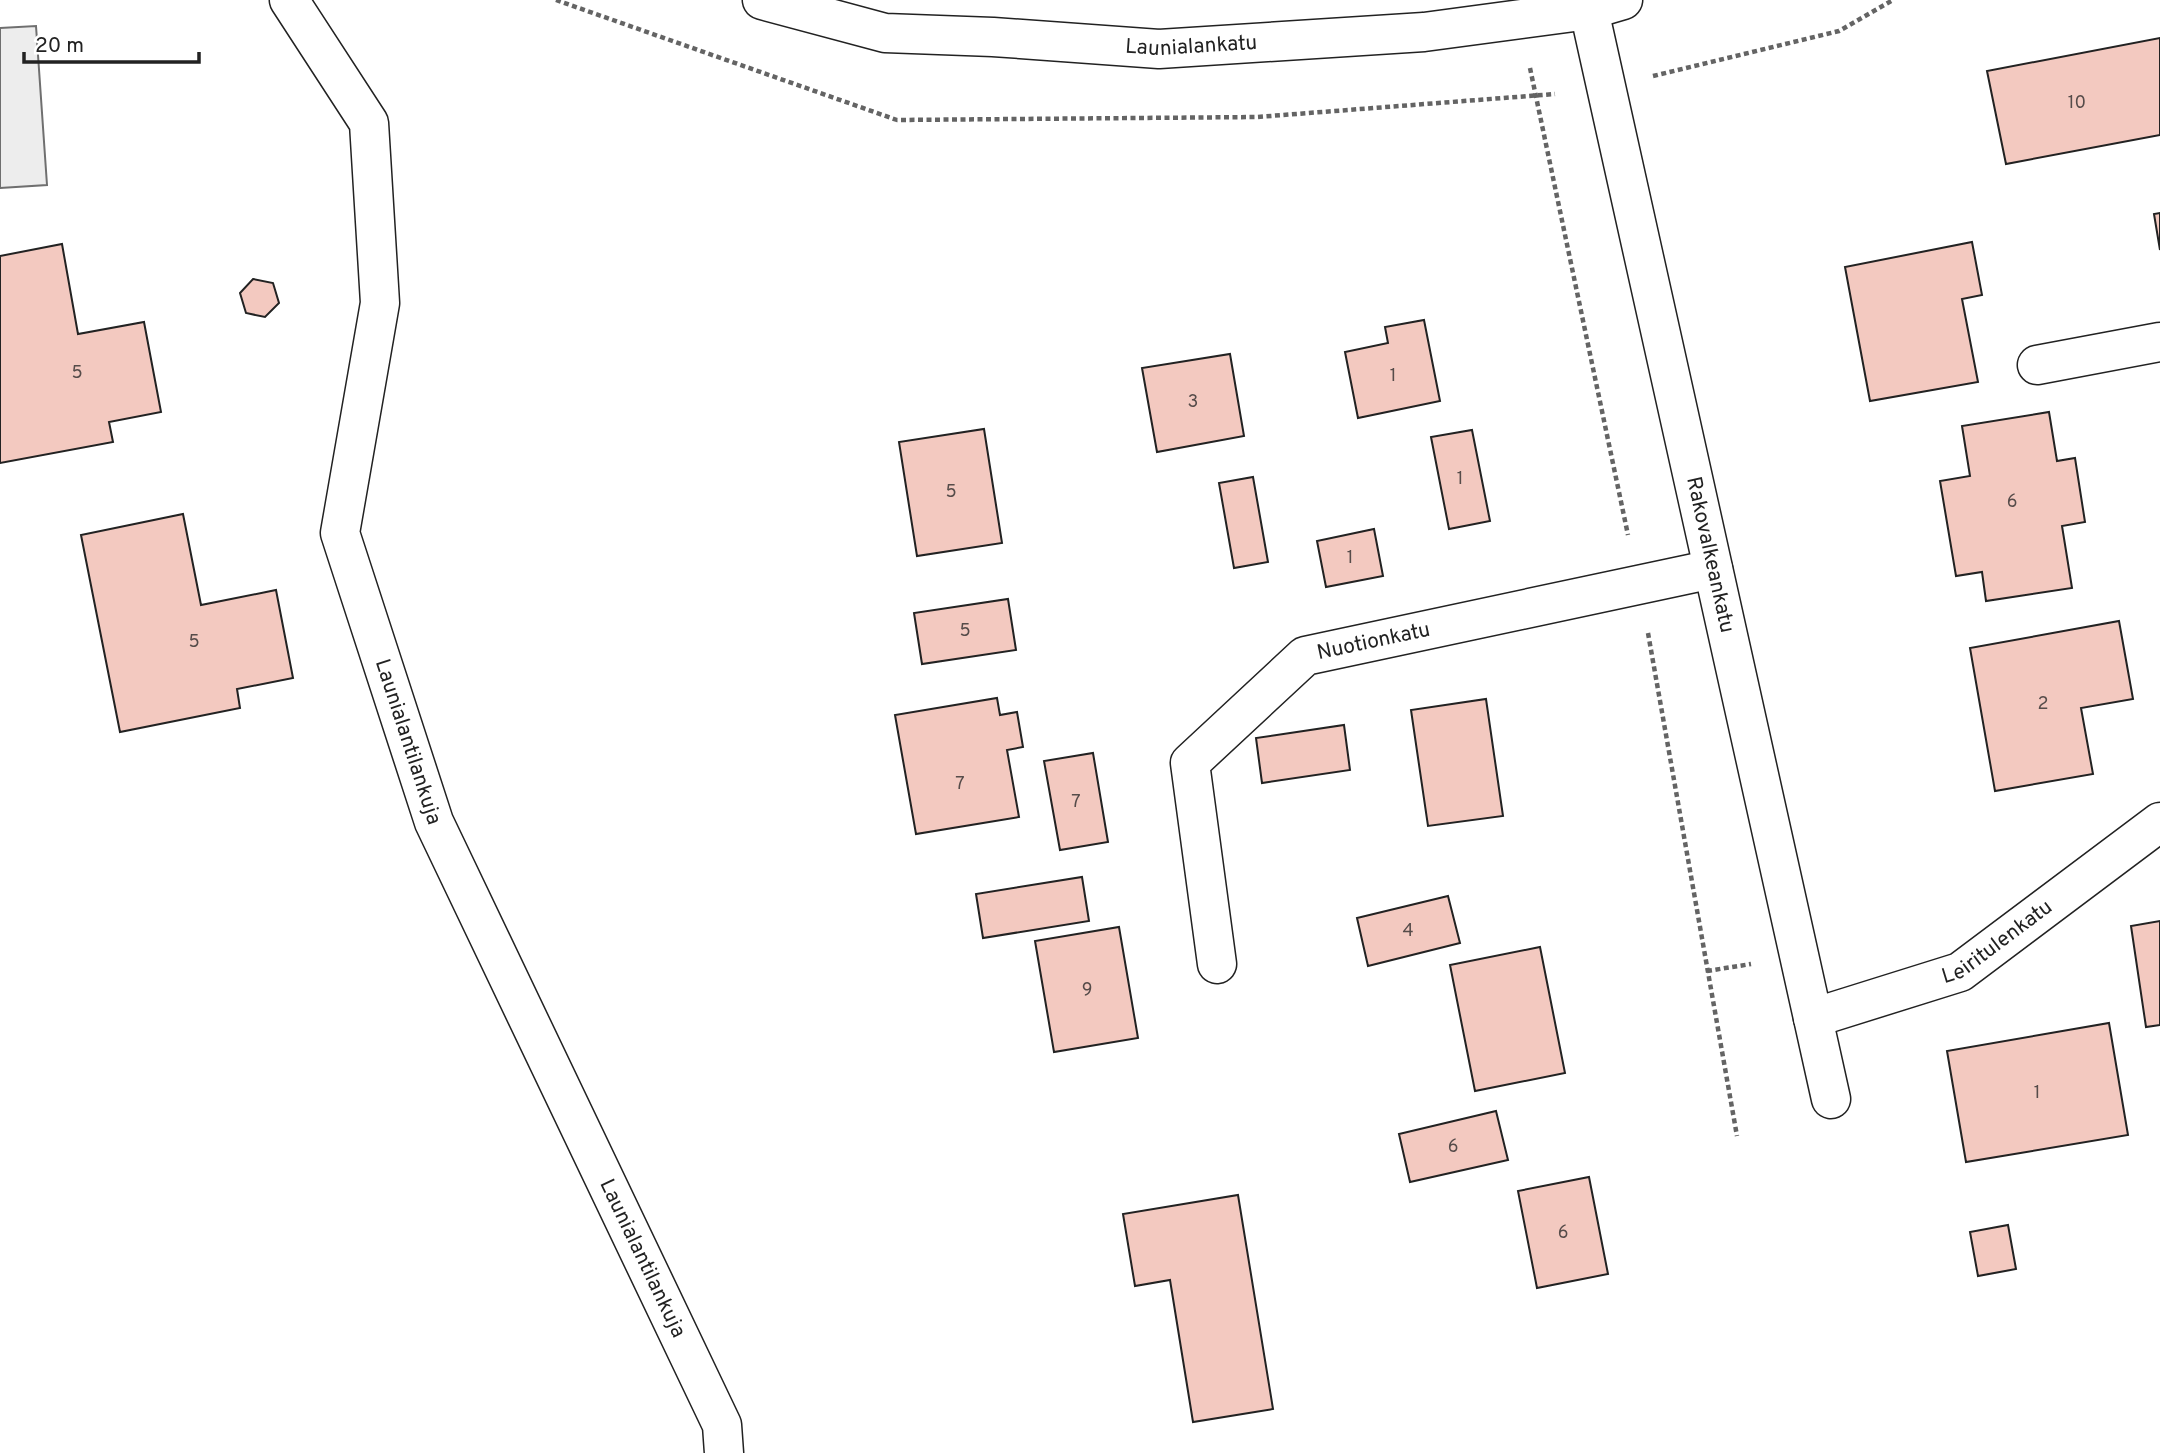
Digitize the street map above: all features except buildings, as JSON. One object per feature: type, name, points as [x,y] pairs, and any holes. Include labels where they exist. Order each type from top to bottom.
[{"type":"street","name":"Launialantilankuja","points":[[289,0],[369,123],[380,303],[340,533],[435,822],[722,1425],[724,1453]]},
{"type":"street","name":"Launialankatu","points":[[762,0],[886,33],[993,37],[1159,49],[1424,32],[1606,5]]},
{"type":"street","name":"Rakovalkeankatu","points":[[1606,5],[1607,87],[1831,1100]]},
{"type":"street","points":[[2037,365],[2160,342]]},
{"type":"street","name":"Nuotionkatu","points":[[1217,964],[1190,763],[1305,656],[1713,569]]},
{"type":"street","name":"Leiritulenkatu","points":[[1812,1018],[1960,972],[2160,822]]},
{"type":"path","points":[[1607,87],[1839,31],[1893,0]]},
{"type":"shaded area","points":[[36,26],[47,185],[0,188],[0,28]]}]
